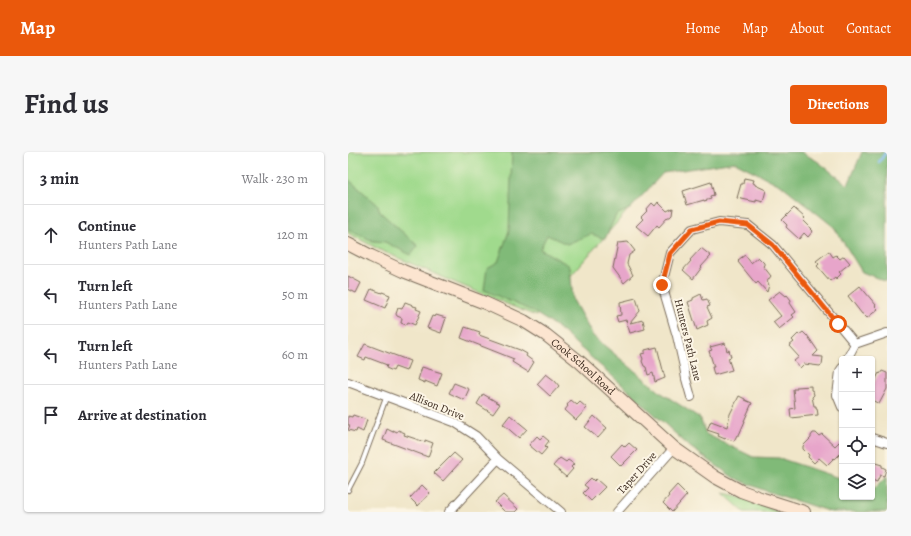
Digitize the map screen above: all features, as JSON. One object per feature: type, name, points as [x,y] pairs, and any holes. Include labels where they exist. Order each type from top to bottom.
[{"type":"street","name":"Hunters Path Lane","points":[[691,397],[677,336],[662,285],[670,254],[692,229],[719,222],[748,225],[773,245],[855,344]]},
{"type":"street","name":"Cook School Road","points":[[348,244],[403,271],[485,303],[524,321],[546,335],[580,362],[674,448],[715,477],[741,491],[804,512]]},
{"type":"street","points":[[849,356],[855,344],[887,333]]},
{"type":"street","points":[[839,380],[837,395],[839,400]]},
{"type":"street","name":"Allison Drive","points":[[348,382],[386,398],[454,422],[476,436],[498,459],[561,512]]},
{"type":"street","points":[[875,439],[887,443]]},
{"type":"street","name":"Taper Drive","points":[[617,512],[674,448]]},
{"type":"street","points":[[449,512],[498,459]]},
{"type":"lane","points":[[348,490],[362,463],[386,398]]},
{"type":"green space","points":[[348,152],[678,152],[536,316],[380,250],[348,233]]},
{"type":"green space","points":[[512,152],[801,152],[817,161],[848,185],[862,152],[887,152],[887,282],[862,272],[834,227],[784,187],[735,162],[663,173],[630,209],[616,215],[605,239],[591,234],[567,244],[547,235],[540,249],[570,266],[573,300],[593,336],[660,392],[700,418],[706,434],[753,457],[779,458],[839,478],[839,500],[875,500],[875,488],[887,476],[887,512],[831,512],[766,491],[734,478],[690,447],[557,327],[532,311],[484,290],[487,268],[498,262],[509,231]]},
{"type":"green space","points":[[348,179],[378,205],[380,212],[418,246],[411,255],[385,242],[373,241],[348,229]]},
{"type":"green space","points":[[723,493],[738,496],[781,512],[744,512]]},
{"type":"building","points":[[744,178],[754,180],[753,183],[755,185],[766,190],[763,202],[737,198]]},
{"type":"building","points":[[711,182],[714,195],[710,196],[711,199],[687,205],[683,191]]},
{"type":"building","points":[[658,202],[667,211],[673,208],[672,215],[668,217],[659,227],[657,225],[648,236],[636,226],[643,219],[641,217],[652,203],[655,206]]},
{"type":"building","points":[[794,208],[805,218],[803,220],[813,231],[808,237],[804,233],[799,239],[786,227],[787,225],[782,220]]},
{"type":"building","points":[[628,242],[635,251],[629,255],[627,264],[633,275],[624,283],[613,268],[618,243]]},
{"type":"building","points":[[701,248],[711,256],[693,279],[683,270]]},
{"type":"building","points":[[829,251],[833,257],[836,255],[840,259],[844,256],[850,263],[839,272],[841,274],[836,279],[835,277],[830,281],[817,266],[819,264],[816,261]]},
{"type":"building","points":[[745,255],[751,263],[758,257],[764,263],[763,266],[771,276],[767,282],[769,285],[767,292],[758,282],[756,284],[738,262],[738,260]]},
{"type":"building","points":[[348,276],[361,283],[356,293],[348,289]]},
{"type":"building","points":[[860,286],[878,309],[867,318],[848,296]]},
{"type":"building","points":[[371,289],[390,295],[385,308],[366,300]]},
{"type":"building","points":[[780,291],[786,296],[787,295],[791,300],[790,303],[796,312],[792,315],[794,317],[779,329],[773,322],[781,316],[768,300]]},
{"type":"building","points":[[701,294],[703,300],[707,299],[710,306],[707,307],[712,318],[707,321],[708,325],[697,330],[688,302]]},
{"type":"building","points":[[636,298],[640,311],[630,323],[643,320],[645,329],[630,333],[626,320],[618,322],[616,316],[621,315],[620,302]]},
{"type":"building","points":[[405,302],[417,307],[416,309],[421,311],[415,325],[408,322],[406,325],[401,323],[402,318],[396,314],[398,308],[402,309]]},
{"type":"building","points":[[436,315],[446,318],[441,333],[427,328],[432,316],[435,317]]},
{"type":"building","points":[[465,327],[480,332],[479,335],[527,354],[526,356],[534,362],[528,372],[512,362],[514,359],[461,338]]},
{"type":"building","points":[[803,332],[807,335],[818,351],[813,356],[823,357],[822,365],[804,364],[800,368],[794,361],[799,357],[789,346],[794,342],[792,340],[798,334],[799,335]]},
{"type":"building","points":[[725,343],[727,351],[729,350],[731,357],[728,358],[732,370],[714,375],[712,367],[714,367],[709,351],[712,350],[710,347]]},
{"type":"building","points":[[365,344],[410,361],[406,371],[395,367],[393,371],[386,368],[387,365],[366,357],[365,360],[358,357]]},
{"type":"building","points":[[657,347],[665,378],[655,382],[653,373],[648,375],[646,367],[642,361],[643,359],[641,354],[645,353],[645,350]]},
{"type":"building","points":[[422,367],[442,373],[437,386],[418,380]]},
{"type":"building","points":[[882,371],[887,373],[887,389],[879,404],[875,402],[875,380],[879,373],[880,374]]},
{"type":"building","points":[[546,374],[559,386],[550,396],[537,384]]},
{"type":"building","points":[[454,383],[469,389],[464,400],[449,393]]},
{"type":"building","points":[[811,386],[811,390],[813,391],[814,395],[812,397],[814,406],[817,408],[818,415],[791,418],[790,409],[795,408],[793,389],[797,389],[797,387]]},
{"type":"building","points":[[483,394],[500,404],[493,414],[477,404]]},
{"type":"building","points":[[739,396],[752,403],[739,435],[737,435],[734,441],[725,439],[718,436],[719,434],[707,430],[711,421],[727,427],[730,414]]},
{"type":"building","points":[[571,400],[577,405],[580,402],[587,408],[576,420],[565,410]]},
{"type":"building","points":[[353,415],[367,420],[363,432],[357,429],[356,432],[348,430],[350,425],[348,425],[348,416],[352,417]]},
{"type":"building","points":[[510,415],[527,429],[519,438],[503,424]]},
{"type":"building","points":[[594,416],[607,428],[598,438],[585,427]]},
{"type":"building","points":[[387,429],[393,432],[393,430],[397,432],[398,430],[405,433],[404,435],[433,443],[428,457],[383,440]]},
{"type":"building","points":[[813,433],[816,433],[819,436],[822,434],[835,446],[839,442],[839,455],[827,465],[819,458],[814,463],[803,449],[803,446],[811,438]]},
{"type":"building","points":[[537,436],[540,439],[543,436],[549,441],[545,446],[547,448],[541,455],[529,445]]},
{"type":"building","points":[[629,443],[637,450],[621,466],[611,456],[622,444],[625,447]]},
{"type":"building","points":[[454,453],[462,460],[443,481],[434,473]]},
{"type":"building","points":[[560,458],[566,462],[568,460],[574,464],[571,467],[573,469],[566,477],[553,466]]},
{"type":"building","points":[[875,463],[882,465],[882,467],[886,469],[884,476],[880,475],[877,482],[875,481]]},
{"type":"building","points":[[591,478],[594,481],[596,479],[605,487],[591,501],[583,493],[588,488],[584,485]]},
{"type":"building","points":[[422,485],[430,493],[418,506],[410,498]]},
{"type":"building","points":[[677,485],[687,495],[672,512],[663,503]]},
{"type":"building","points":[[503,495],[518,509],[515,512],[505,512],[495,502]]},
{"type":"waterway","points":[[879,162],[886,152]]},
{"type":"route","points":[[662,285],[670,254],[692,229],[719,222],[748,225],[773,245],[838,324]]}]
